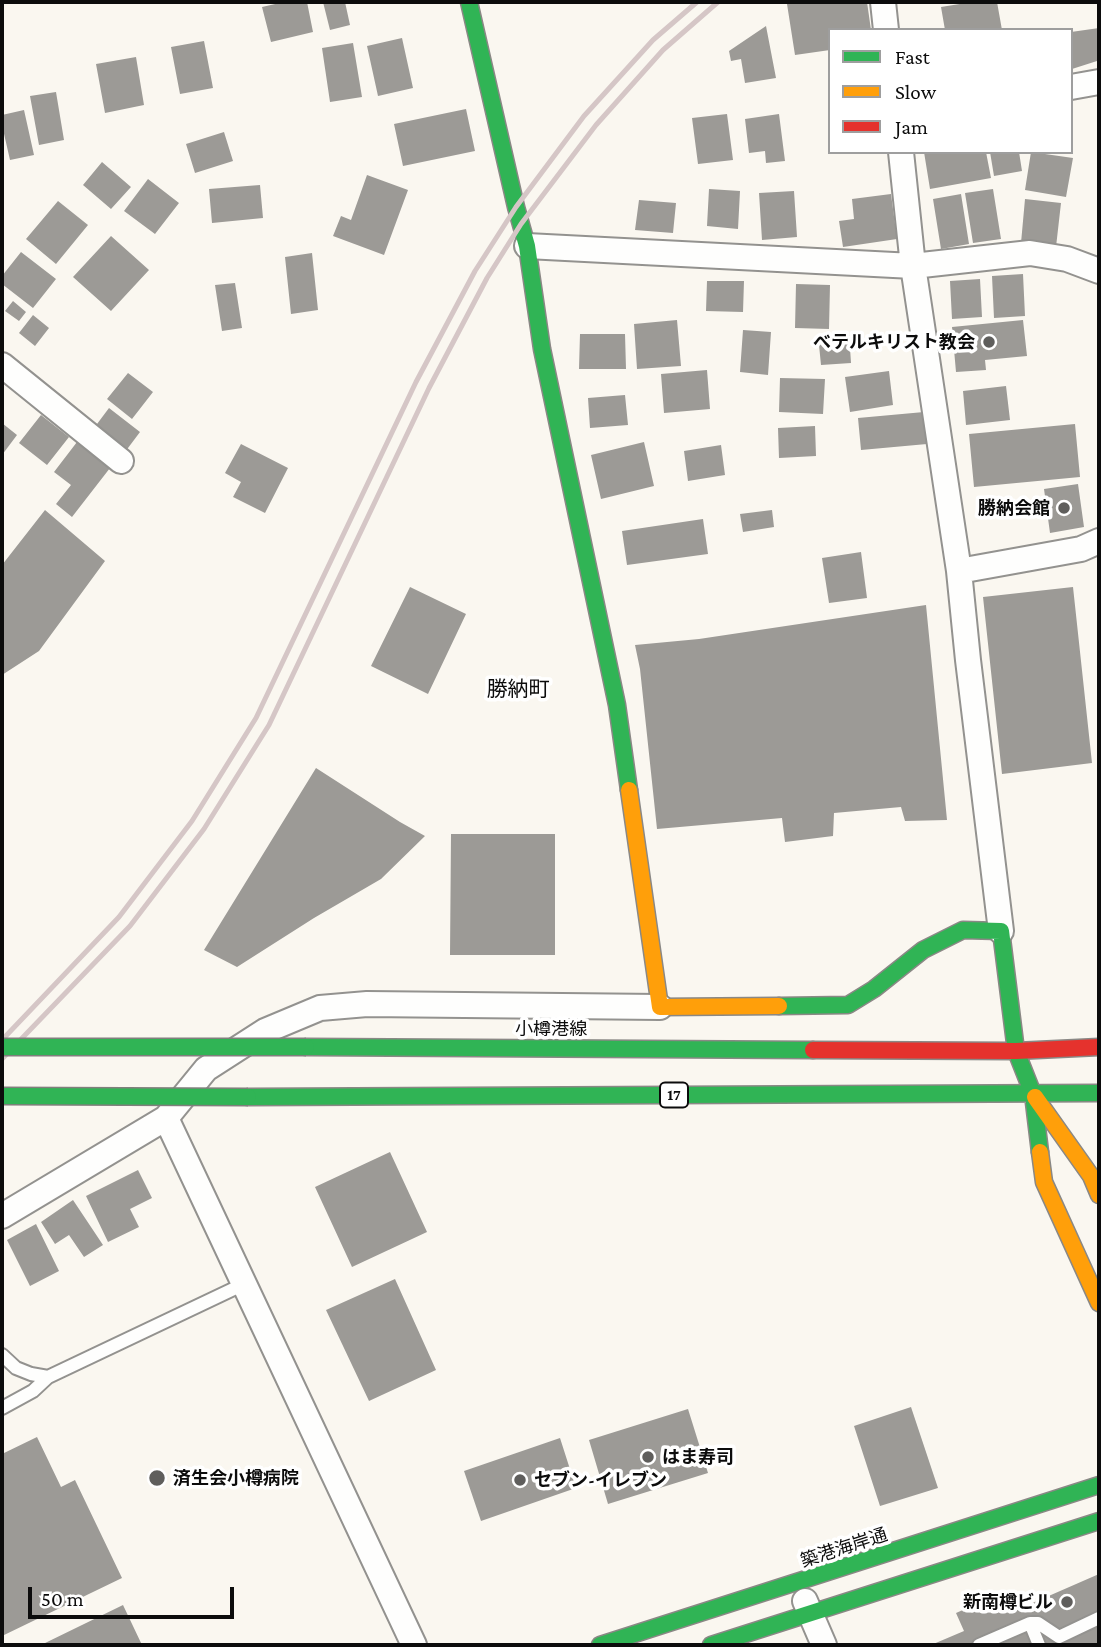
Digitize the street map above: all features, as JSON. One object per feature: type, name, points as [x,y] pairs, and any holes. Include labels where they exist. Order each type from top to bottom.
[{"type":"street","points":[[469,2],[527,246],[542,349],[617,705],[660,1007]]},
{"type":"street","points":[[883,2],[886,28]]},
{"type":"street","points":[[1073,88],[1099,82]]},
{"type":"street","points":[[901,154],[913,266],[959,571],[1016,1051],[1033,1094],[1091,1176],[1099,1195]]},
{"type":"street","points":[[527,246],[913,266],[1030,253],[1067,259],[1099,271]]},
{"type":"street","points":[[2,365],[121,461]]},
{"type":"street","points":[[959,571],[1090,545]]},
{"type":"street","points":[[2,1216],[166,1118],[206,1069],[265,1031],[320,1008],[367,1004],[660,1007],[848,1005],[874,989],[923,950],[964,930],[1000,931]]},
{"type":"street","name":"小樽港線","points":[[2,1047],[1016,1051],[1099,1047]]},
{"type":"street","name":"17","points":[[2,1096],[1099,1093]]},
{"type":"street","points":[[1033,1094],[1044,1182],[1099,1303]]},
{"type":"street","points":[[166,1118],[414,1645]]},
{"type":"street","name":"築港海岸通","points":[[600,1645],[1099,1485]]},
{"type":"street","points":[[711,1645],[1099,1521]]},
{"type":"street","points":[[797,1583],[824,1645]]},
{"type":"lane","points":[[2,1408],[33,1391],[48,1377],[244,1284]]},
{"type":"lane","points":[[2,1355],[16,1368],[48,1377]]},
{"type":"lane","points":[[979,1645],[1030,1623],[1038,1623],[1059,1637],[1099,1618]]},
{"type":"lane","points":[[1030,1623],[1039,1645]]},
{"type":"building","points":[[284,2],[307,2],[313,32],[271,42],[262,7]]},
{"type":"building","points":[[323,2],[345,2],[350,25],[330,30]]},
{"type":"building","points":[[867,2],[871,28],[828,28],[828,50],[795,55],[787,4]]},
{"type":"building","points":[[972,2],[997,2],[1002,28],[945,28],[941,7]]},
{"type":"building","points":[[766,26],[776,78],[745,83],[741,59],[731,61],[729,51]]},
{"type":"building","points":[[1099,28],[1097,61],[1073,69],[1073,32]]},
{"type":"building","points":[[402,38],[413,88],[378,96],[367,46]]},
{"type":"building","points":[[204,41],[213,88],[180,94],[171,47]]},
{"type":"building","points":[[353,43],[362,97],[330,102],[322,48]]},
{"type":"building","points":[[136,57],[144,105],[105,113],[96,64]]},
{"type":"building","points":[[56,92],[64,140],[39,145],[30,96]]},
{"type":"building","points":[[466,109],[475,151],[403,166],[394,124]]},
{"type":"building","points":[[24,110],[34,155],[10,160],[2,115]]},
{"type":"building","points":[[727,114],[733,160],[698,164],[692,118]]},
{"type":"building","points":[[779,114],[785,161],[766,163],[765,151],[749,153],[745,119]]},
{"type":"building","points":[[224,132],[233,161],[195,173],[186,144]]},
{"type":"building","points":[[924,154],[986,154],[991,178],[930,189]]},
{"type":"building","points":[[990,154],[1019,154],[1022,171],[994,176]]},
{"type":"building","points":[[1031,154],[1073,158],[1066,197],[1025,190]]},
{"type":"building","points":[[102,162],[131,187],[111,209],[83,185]]},
{"type":"building","points":[[367,175],[408,190],[384,255],[333,236],[341,216],[351,220]]},
{"type":"building","points":[[148,179],[179,203],[155,234],[124,211]]},
{"type":"building","points":[[260,185],[263,218],[212,223],[209,189]]},
{"type":"building","points":[[709,189],[740,191],[738,229],[707,226]]},
{"type":"building","points":[[993,189],[1001,239],[973,243],[965,193]]},
{"type":"building","points":[[794,191],[797,237],[762,240],[759,193]]},
{"type":"building","points":[[891,194],[897,239],[843,247],[839,221],[854,219],[852,199]]},
{"type":"building","points":[[961,194],[969,244],[941,249],[933,199]]},
{"type":"building","points":[[1025,199],[1061,203],[1056,247],[1021,243]]},
{"type":"building","points":[[639,200],[676,203],[673,233],[635,230]]},
{"type":"building","points":[[58,201],[88,225],[56,264],[26,239]]},
{"type":"building","points":[[111,236],[149,270],[111,311],[73,277]]},
{"type":"building","points":[[21,252],[56,279],[33,308],[2,284],[2,276]]},
{"type":"building","points":[[312,253],[318,310],[291,314],[285,257]]},
{"type":"building","points":[[1023,274],[1025,316],[994,318],[992,276]]},
{"type":"building","points":[[980,279],[982,317],[952,319],[950,281]]},
{"type":"building","points":[[707,281],[744,281],[743,312],[706,311]]},
{"type":"building","points":[[235,283],[242,328],[222,331],[215,285]]},
{"type":"building","points":[[796,284],[830,285],[829,329],[795,328]]},
{"type":"building","points":[[13,301],[26,312],[19,321],[5,311]]},
{"type":"building","points":[[33,315],[49,328],[35,346],[19,333]]},
{"type":"building","points":[[677,320],[681,366],[637,369],[634,324]]},
{"type":"building","name":"べテルキリスト教会","points":[[1023,320],[1027,356],[985,360],[986,370],[956,372],[952,327]]},
{"type":"building","points":[[743,330],[771,332],[768,375],[740,372]]},
{"type":"building","points":[[849,333],[851,363],[821,365],[818,335]]},
{"type":"building","points":[[580,334],[625,334],[626,369],[579,369]]},
{"type":"building","points":[[707,370],[710,409],[664,413],[661,374]]},
{"type":"building","points":[[889,371],[893,405],[850,412],[845,377]]},
{"type":"building","points":[[128,373],[153,392],[132,419],[107,399]]},
{"type":"building","points":[[780,378],[825,379],[823,414],[779,412]]},
{"type":"building","points":[[1006,386],[1010,420],[966,425],[963,391]]},
{"type":"building","points":[[625,395],[628,425],[590,428],[588,398]]},
{"type":"building","points":[[109,408],[140,432],[125,452],[94,428]]},
{"type":"building","points":[[924,412],[927,444],[861,450],[858,418]]},
{"type":"building","points":[[41,415],[69,437],[47,465],[19,443]]},
{"type":"building","points":[[2,423],[17,435],[2,455]]},
{"type":"building","points":[[1075,424],[1080,477],[974,487],[969,434]]},
{"type":"building","points":[[815,426],[816,456],[779,458],[778,428]]},
{"type":"building","points":[[77,442],[110,468],[72,517],[56,504],[71,485],[54,472]]},
{"type":"building","points":[[644,442],[654,486],[601,499],[591,455]]},
{"type":"building","points":[[241,444],[288,468],[265,513],[233,497],[241,482],[225,473]]},
{"type":"building","points":[[721,445],[725,475],[688,481],[684,451]]},
{"type":"building","name":"勝納会館","points":[[1078,484],[1084,527],[1050,533],[1044,489]]},
{"type":"building","points":[[45,510],[105,561],[39,651],[2,675],[2,565]]},
{"type":"building","points":[[772,510],[774,527],[743,532],[740,514]]},
{"type":"building","points":[[703,519],[708,554],[627,565],[622,531]]},
{"type":"building","points":[[861,552],[867,598],[829,603],[822,558]]},
{"type":"building","points":[[410,587],[466,614],[428,694],[371,666]]},
{"type":"building","points":[[1073,587],[1092,763],[1002,774],[983,597]]},
{"type":"building","points":[[926,605],[947,820],[905,821],[901,807],[834,813],[833,836],[785,842],[782,818],[657,829],[640,669],[635,645],[699,639]]},
{"type":"building","points":[[316,768],[425,836],[381,879],[237,967],[204,950]]},
{"type":"building","points":[[451,834],[555,834],[555,955],[450,955]]},
{"type":"building","points":[[390,1152],[427,1232],[352,1267],[315,1187]]},
{"type":"building","points":[[138,1170],[152,1198],[130,1209],[139,1227],[108,1242],[86,1196]]},
{"type":"building","points":[[73,1200],[103,1245],[84,1257],[69,1235],[55,1244],[41,1222]]},
{"type":"building","points":[[36,1224],[59,1271],[30,1286],[7,1240]]},
{"type":"building","points":[[395,1279],[436,1370],[369,1401],[326,1310]]},
{"type":"building","points":[[911,1407],[938,1488],[880,1506],[854,1426]]},
{"type":"building","name":"はま寿司","points":[[688,1409],[708,1473],[608,1504],[589,1440]]},
{"type":"building","points":[[37,1437],[61,1487],[75,1480],[122,1578],[2,1636],[2,1454]]},
{"type":"building","name":"セブン-イレブン","points":[[560,1438],[576,1488],[481,1521],[464,1471]]},
{"type":"building","name":"新南樽ビル","points":[[1099,1574],[1099,1645],[931,1645],[964,1631],[956,1613],[1004,1592],[1012,1612]]},
{"type":"building","points":[[123,1605],[142,1645],[41,1645]]},
{"type":"railway","points":[[2,1040],[119,917],[192,821],[256,718],[416,382],[475,271],[516,207],[584,116],[653,40],[697,2]]},
{"type":"railway","points":[[2,1059],[130,926],[204,829],[269,725],[429,388],[487,278],[521,224],[596,125],[663,50],[718,2]]},
{"type":"traffic: fast","points":[[469,2],[527,246],[542,349],[617,705],[629,790]]},
{"type":"traffic: fast","points":[[779,1006],[848,1005],[874,989],[923,950],[963,930],[1001,931],[1016,1051],[1033,1094],[1040,1152]]},
{"type":"traffic: fast","points":[[2,1047],[306,1047]]},
{"type":"traffic: fast","points":[[306,1047],[813,1050]]},
{"type":"traffic: fast","points":[[248,1097],[1099,1093]]},
{"type":"traffic: fast","points":[[2,1096],[248,1097]]},
{"type":"traffic: fast","points":[[600,1645],[1099,1485]]},
{"type":"traffic: fast","points":[[711,1645],[1099,1521]]},
{"type":"traffic: slow","points":[[629,790],[660,1007],[779,1006]]},
{"type":"traffic: slow","points":[[1035,1097],[1091,1176],[1099,1195]]},
{"type":"traffic: slow","points":[[1040,1152],[1044,1182],[1099,1303]]},
{"type":"traffic: jam","points":[[813,1050],[1016,1051],[1099,1047]]},
{"type":"place","name":"べテルキリスト教会","points":[[989,342]]},
{"type":"place","name":"勝納会館","points":[[1064,508]]},
{"type":"place","name":"はま寿司","points":[[648,1457]]},
{"type":"place","name":"済生会小樽病院","points":[[157,1478]]},
{"type":"place","name":"セブン-イレブン","points":[[520,1480]]},
{"type":"place","name":"新南樽ビル","points":[[1067,1602]]},
{"type":"district","name":"勝納町","points":[[518,690]]}]
